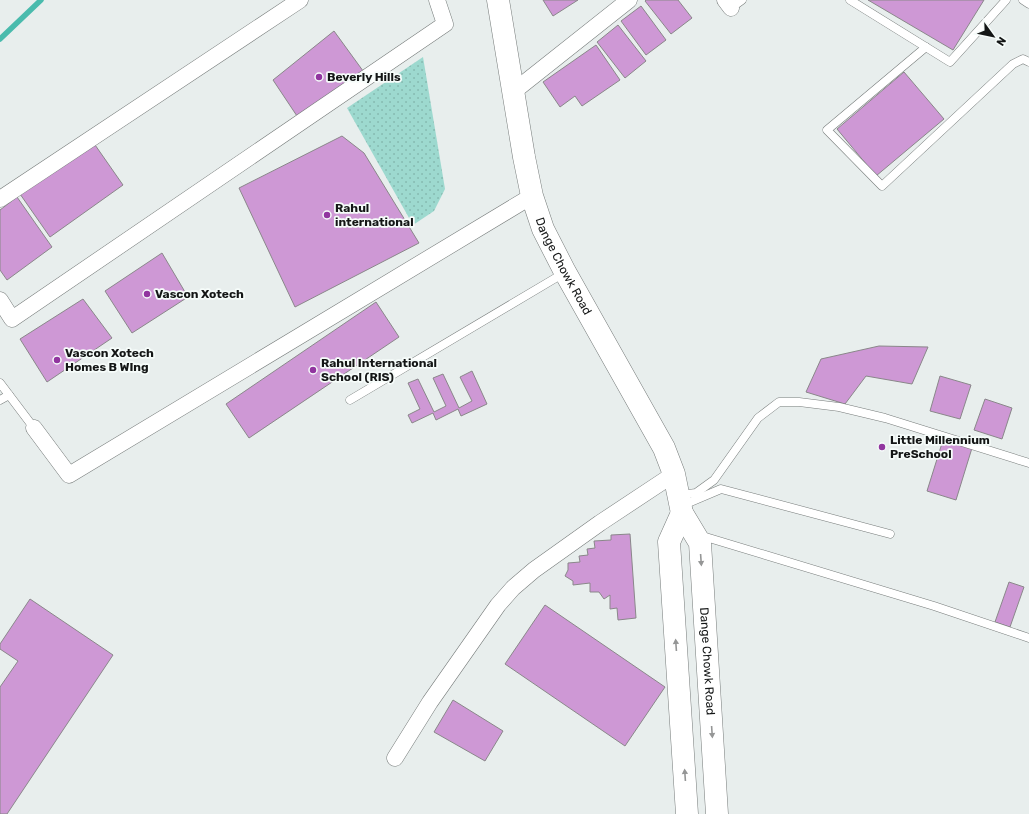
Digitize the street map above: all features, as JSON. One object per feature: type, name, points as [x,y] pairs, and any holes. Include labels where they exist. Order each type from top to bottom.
[{"type":"main road","name":"Dange Chowk Road","points":[[498,0],[524,157],[532,196],[543,229],[565,272],[664,448],[674,474],[680,505],[700,543],[717,814]]},
{"type":"main road","points":[[680,505],[669,542],[687,814]]},
{"type":"street","points":[[0,198],[300,0]]},
{"type":"street","points":[[0,300],[12,318],[445,24],[437,0]]},
{"type":"street","points":[[513,92],[629,0]]},
{"type":"street","points":[[34,428],[69,475],[532,196]]},
{"type":"street","points":[[395,758],[435,695],[498,605],[513,588],[534,570],[600,523],[674,474]]},
{"type":"lane","points":[[850,0],[950,62],[1006,0]]},
{"type":"lane","points":[[1023,0],[1029,4]]},
{"type":"lane","points":[[926,47],[827,130],[882,186],[1013,64],[1023,58],[1029,62]]},
{"type":"lane","points":[[350,400],[565,272]]},
{"type":"lane","points":[[0,383],[34,428]]},
{"type":"lane","points":[[0,400],[9,395]]},
{"type":"lane","points":[[680,505],[714,480],[758,418],[779,402],[799,402],[839,407],[884,418],[1029,463]]},
{"type":"lane","points":[[680,505],[721,489],[890,534]]},
{"type":"lane","points":[[695,534],[934,606],[1029,638]]},
{"type":"green space","points":[[423,57],[445,189],[434,211],[413,225],[347,108]]},
{"type":"building","points":[[543,0],[578,0],[553,16]]},
{"type":"building","points":[[678,0],[692,18],[671,34],[645,1]]},
{"type":"building","points":[[868,0],[984,0],[953,50]]},
{"type":"building","points":[[641,6],[666,40],[646,55],[621,21]]},
{"type":"building","points":[[618,25],[646,61],[625,78],[597,42]]},
{"type":"building","name":"Beverly Hills","points":[[334,31],[366,75],[301,122],[273,80]]},
{"type":"building","points":[[596,45],[620,80],[582,106],[575,96],[560,107],[543,82]]},
{"type":"building","points":[[904,72],[944,119],[876,176],[837,129]]},
{"type":"building","name":"Rahul international","points":[[342,136],[364,153],[419,243],[295,307],[239,188]]},
{"type":"building","points":[[93,142],[123,185],[50,237],[20,194]]},
{"type":"building","points":[[17,197],[52,247],[7,280],[0,270],[0,210]]},
{"type":"building","name":"Vascon Xotech","points":[[162,253],[188,297],[132,333],[105,291]]},
{"type":"building","name":"Vascon Xotech Homes B WIng","points":[[83,299],[112,338],[47,382],[20,339]]},
{"type":"building","name":"Rahul International School (RIS)","points":[[376,302],[399,337],[249,438],[226,404]]},
{"type":"building","points":[[879,346],[928,347],[912,384],[866,376],[845,404],[806,392],[821,359]]},
{"type":"building","points":[[472,371],[487,404],[461,416],[458,409],[436,420],[433,413],[412,423],[408,415],[420,409],[408,383],[418,379],[434,412],[446,406],[433,378],[443,374],[459,408],[472,401],[460,377]]},
{"type":"building","points":[[940,376],[971,385],[960,419],[930,411]]},
{"type":"building","points":[[985,399],[1012,408],[1002,439],[974,430]]},
{"type":"building","points":[[943,440],[972,448],[956,500],[927,491]]},
{"type":"building","points":[[630,534],[636,618],[618,620],[617,608],[610,609],[610,595],[604,599],[599,592],[590,592],[590,583],[573,585],[573,581],[565,576],[568,570],[568,563],[580,562],[579,556],[588,555],[587,549],[595,548],[594,541],[611,540],[611,535]]},
{"type":"building","points":[[1009,582],[1024,587],[1010,627],[995,622]]},
{"type":"building","points":[[30,599],[113,655],[7,814],[0,814],[0,687],[18,661],[0,649],[0,644]]},
{"type":"building","points":[[545,605],[665,687],[625,746],[505,664]]},
{"type":"building","points":[[453,700],[503,731],[485,761],[434,732]]},
{"type":"waterway","points":[[0,39],[41,0]]},
{"type":"place","name":"Beverly Hills","points":[[319,77]]},
{"type":"place","name":"Rahul international","points":[[327,215]]},
{"type":"place","name":"Vascon Xotech","points":[[147,294]]},
{"type":"place","name":"Vascon Xotech Homes B WIng","points":[[57,360]]},
{"type":"place","name":"Rahul International School (RIS)","points":[[313,370]]},
{"type":"place","name":"Little Millennium PreSchool","points":[[882,447]]}]
